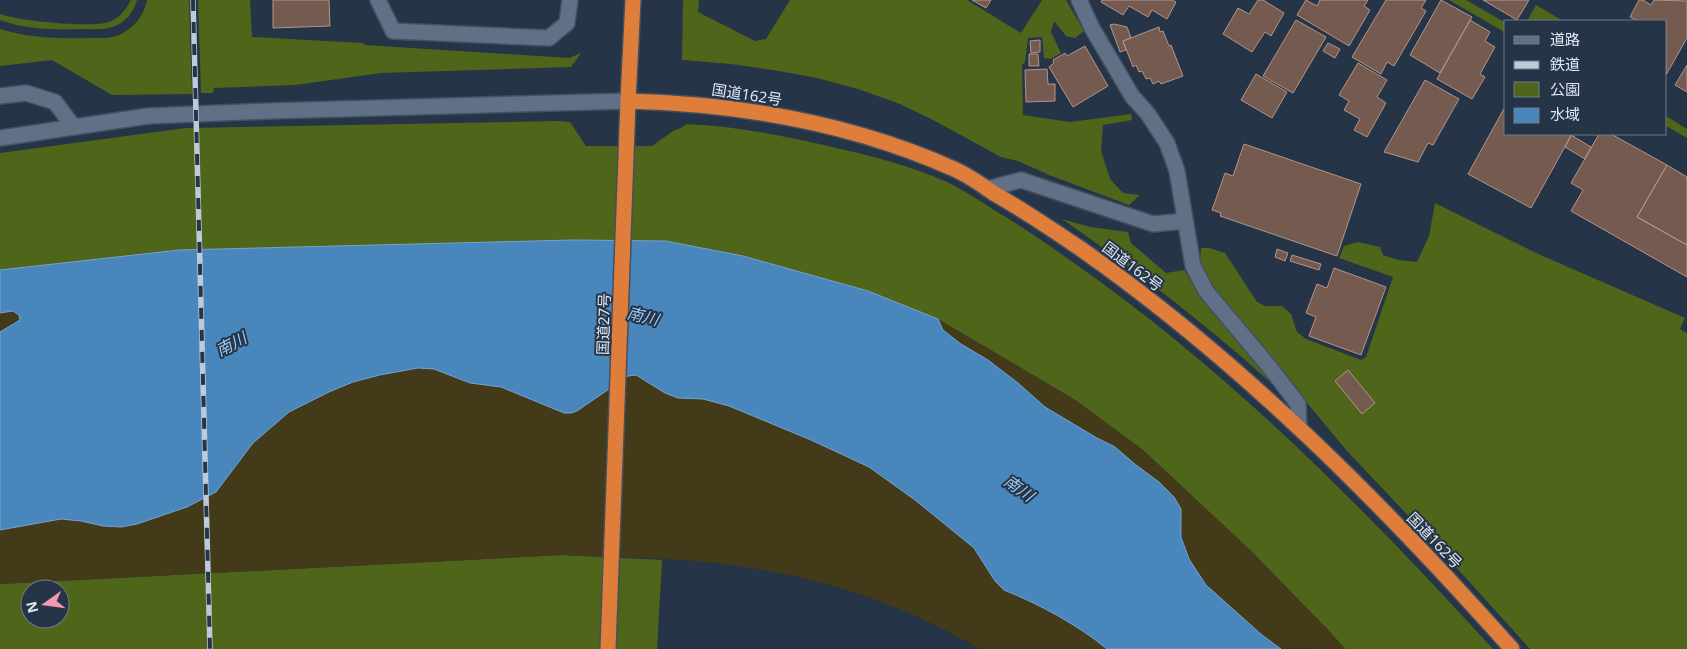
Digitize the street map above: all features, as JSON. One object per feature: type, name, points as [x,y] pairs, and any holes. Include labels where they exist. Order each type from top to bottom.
[{"type":"highway","name":"国道27号","points":[[608,649],[633,0]]},
{"type":"highway","name":"国道162号","points":[[628,100],[674,102],[768,114],[879,141],[955,169],[1054,230],[1157,305],[1256,388],[1299,428],[1427,556],[1512,649]]},
{"type":"street","points":[[378,0],[393,31],[549,38],[568,23],[570,0]]},
{"type":"street","points":[[1079,0],[1092,28],[1132,96],[1148,114],[1167,143],[1177,171],[1193,266],[1206,292],[1298,404],[1299,428]]},
{"type":"street","points":[[0,96],[26,93],[56,102],[73,126]]},
{"type":"street","points":[[0,138],[148,116],[197,113],[628,100]]},
{"type":"street","points":[[987,189],[1021,180],[1153,224],[1185,221]]},
{"type":"green space","points":[[131,0],[137,0],[134,9],[128,17],[121,23],[105,29],[42,29],[20,26],[0,20],[0,14],[54,23],[100,24],[109,22],[119,16]]},
{"type":"green space","points":[[147,0],[189,0],[192,94],[112,95],[52,60],[0,66],[0,29],[55,38],[112,37],[119,35],[134,25],[141,16]]},
{"type":"green space","points":[[198,0],[250,0],[252,37],[569,58],[581,53],[571,67],[381,73],[295,85],[214,88],[213,93],[201,93]]},
{"type":"green space","points":[[683,0],[699,0],[698,12],[755,41],[766,39],[790,0],[967,0],[1021,33],[1042,0],[1066,0],[1084,31],[1075,38],[1066,36],[1054,21],[1051,32],[1061,53],[1051,59],[1044,58],[1042,37],[1028,38],[1025,62],[1022,65],[1023,115],[1070,122],[1131,114],[1132,120],[1103,125],[1101,151],[1110,179],[1123,193],[1140,195],[1129,205],[1049,175],[1018,161],[1001,157],[900,104],[858,89],[817,78],[779,71],[731,64],[682,60]]},
{"type":"green space","points":[[1449,0],[1466,0],[1504,22],[1504,32]]},
{"type":"green space","points":[[1536,5],[1561,20],[1528,20]]},
{"type":"green space","points":[[1667,117],[1687,129],[1687,138],[1667,127]]},
{"type":"green space","points":[[570,122],[586,146],[652,146],[686,124],[757,132],[810,142],[888,161],[918,170],[959,188],[1077,265],[1190,352],[1243,398],[1346,495],[1396,545],[1493,649],[1345,649],[1251,551],[1143,450],[1075,400],[938,319],[868,291],[743,256],[666,241],[573,240],[0,270],[0,153],[186,128]]},
{"type":"green space","points":[[1435,203],[1536,253],[1685,318],[1680,329],[1687,333],[1687,649],[1530,649],[1435,544],[1347,451],[1211,287],[1200,263],[1201,248],[1209,248],[1225,253],[1257,302],[1265,306],[1282,306],[1291,314],[1297,332],[1306,339],[1361,360],[1366,357],[1393,277],[1339,258],[1344,246],[1358,242],[1380,247],[1383,255],[1398,260],[1417,262],[1429,236]]},
{"type":"green space","points":[[1062,219],[1090,227],[1128,232],[1131,243],[1166,273],[1184,270],[1201,297],[1280,391],[1174,301]]},
{"type":"green space","points":[[562,555],[662,560],[657,649],[0,649],[0,584],[20,583],[20,629],[70,629],[70,580]]},
{"type":"sand","points":[[13,311],[20,315],[20,320],[0,332],[0,313]]},
{"type":"sand","points":[[938,319],[1075,400],[1143,450],[1251,551],[1345,649],[1280,648],[1267,640],[1212,589],[1193,566],[1183,537],[1182,520],[1136,465],[1115,447],[1045,407],[988,360],[961,344],[943,330]]},
{"type":"sand","points":[[418,368],[434,369],[470,383],[501,387],[571,413],[577,411],[628,376],[636,375],[665,393],[678,398],[703,399],[729,406],[811,440],[869,467],[915,500],[974,548],[995,581],[1004,590],[1058,616],[1107,649],[979,649],[925,620],[840,588],[781,573],[728,564],[680,560],[562,555],[70,580],[20,579],[20,583],[0,584],[0,530],[61,519],[121,527],[160,515],[216,492],[253,443],[289,412],[308,401],[353,382]]},
{"type":"water","name":"南川","points":[[573,240],[666,241],[743,256],[868,291],[938,319],[943,330],[961,344],[988,360],[1045,407],[1115,447],[1159,482],[1174,497],[1181,509],[1181,537],[1189,559],[1206,585],[1262,635],[1281,649],[1107,649],[1058,616],[1004,590],[995,581],[974,548],[915,500],[869,467],[811,440],[729,406],[703,399],[678,398],[665,393],[636,375],[628,376],[577,411],[564,413],[501,387],[470,383],[434,369],[418,368],[380,375],[353,382],[289,412],[253,443],[216,492],[187,507],[137,524],[121,527],[61,519],[0,530],[0,332],[20,320],[19,315],[13,311],[0,313],[0,270],[179,250]]},
{"type":"building","points":[[273,0],[329,0],[330,26],[273,28]]},
{"type":"building","points":[[972,0],[991,0],[986,8]]},
{"type":"building","points":[[1102,0],[1172,0],[1176,2],[1167,19],[1152,10],[1148,17],[1129,6],[1123,15],[1101,2]]},
{"type":"building","points":[[1258,0],[1263,0],[1284,13],[1271,36],[1265,32],[1252,52],[1223,34],[1238,8],[1249,14]]},
{"type":"building","points":[[1306,0],[1317,6],[1320,0],[1368,0],[1364,6],[1370,10],[1349,46],[1297,15]]},
{"type":"building","points":[[1386,0],[1426,0],[1421,8],[1426,11],[1394,66],[1387,62],[1381,74],[1352,57]]},
{"type":"building","points":[[1441,0],[1472,17],[1440,73],[1410,55]]},
{"type":"building","points":[[1483,0],[1529,0],[1517,20]]},
{"type":"building","points":[[1639,0],[1643,0],[1651,5],[1654,0],[1687,1],[1687,38],[1667,73],[1667,20],[1636,20],[1630,17]]},
{"type":"building","points":[[1296,20],[1326,37],[1293,93],[1263,76]]},
{"type":"building","points":[[1470,20],[1490,32],[1485,41],[1495,47],[1480,74],[1485,77],[1472,99],[1437,79]]},
{"type":"building","points":[[1110,25],[1127,27],[1131,38],[1123,41],[1126,50],[1120,52]]},
{"type":"building","points":[[1159,27],[1160,32],[1163,31],[1169,46],[1171,45],[1183,76],[1161,84],[1159,81],[1153,84],[1150,78],[1146,79],[1142,71],[1139,72],[1136,65],[1133,67],[1123,41]]},
{"type":"building","points":[[1040,40],[1040,52],[1031,53],[1030,41]]},
{"type":"building","points":[[1328,43],[1340,49],[1335,58],[1323,51]]},
{"type":"building","points":[[1085,46],[1108,86],[1073,107],[1049,67],[1054,63],[1053,60],[1065,53],[1067,56]]},
{"type":"building","points":[[1029,54],[1038,54],[1039,66],[1029,66]]},
{"type":"building","points":[[1358,63],[1387,80],[1377,97],[1386,103],[1367,137],[1354,130],[1360,119],[1344,110],[1349,101],[1339,95]]},
{"type":"building","points":[[1687,65],[1687,92],[1675,85]]},
{"type":"building","points":[[1047,69],[1048,84],[1055,84],[1055,101],[1026,102],[1025,70]]},
{"type":"building","points":[[1256,74],[1287,92],[1272,118],[1241,100]]},
{"type":"building","points":[[1425,80],[1459,99],[1433,145],[1428,143],[1418,162],[1384,152]]},
{"type":"building","points":[[1504,109],[1504,135],[1571,135],[1531,208],[1468,174]]},
{"type":"building","points":[[1571,135],[1591,147],[1585,159],[1565,147]]},
{"type":"building","points":[[1598,135],[1613,135],[1667,165],[1637,217],[1687,245],[1687,277],[1571,211],[1583,190],[1571,183]]},
{"type":"building","points":[[1244,144],[1361,184],[1337,256],[1220,216],[1221,213],[1212,210],[1225,173],[1233,176]]},
{"type":"building","points":[[1667,165],[1687,177],[1687,245],[1637,217]]},
{"type":"building","points":[[1277,249],[1288,253],[1285,261],[1275,257]]},
{"type":"building","points":[[1292,255],[1321,264],[1319,270],[1290,261]]},
{"type":"building","points":[[1334,268],[1386,287],[1361,355],[1309,336],[1316,317],[1306,313],[1317,284],[1327,288]]},
{"type":"building","points":[[1348,370],[1375,403],[1362,414],[1335,381]]},
{"type":"railway","points":[[193,0],[210,649]]}]
